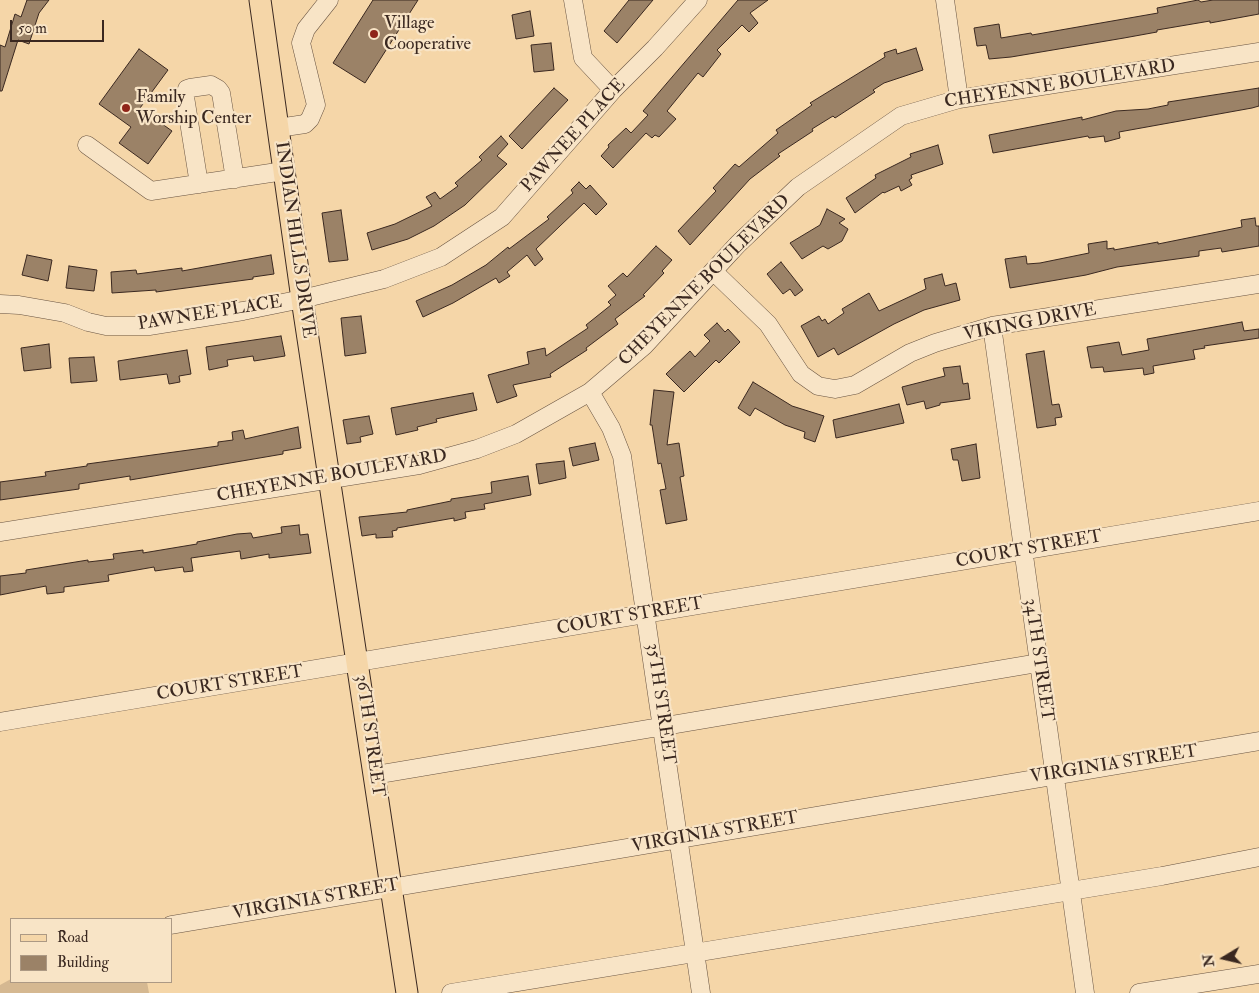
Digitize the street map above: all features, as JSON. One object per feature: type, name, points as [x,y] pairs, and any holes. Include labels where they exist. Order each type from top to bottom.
[{"type":"main road","name":"INDIAN HILLS DRIVE","points":[[260,0],[302,299],[331,480]]},
{"type":"main road","name":"36TH STREET","points":[[331,480],[407,993]]},
{"type":"street","points":[[278,128],[305,124],[310,119],[316,105],[301,42],[306,29],[330,0]]},
{"type":"street","points":[[573,0],[583,58],[612,90]]},
{"type":"street","name":"PAWNEE PLACE","points":[[0,304],[65,313],[88,322],[106,326],[149,326],[244,311],[302,299],[384,279],[442,257],[502,217],[612,90],[698,0]]},
{"type":"street","points":[[945,0],[959,99]]},
{"type":"street","name":"CHEYENNE BOULEVARD","points":[[0,532],[419,465],[477,449],[516,434],[590,392],[644,346],[713,271],[798,187],[901,116],[959,99],[1259,52]]},
{"type":"street","points":[[199,184],[185,93],[190,88],[211,85],[218,88],[222,99],[235,178]]},
{"type":"street","points":[[88,145],[151,191],[284,171]]},
{"type":"street","name":"VIKING DRIVE","points":[[713,271],[768,324],[801,374],[818,386],[835,390],[855,386],[910,353],[935,343],[992,326],[1259,284]]},
{"type":"street","name":"34TH STREET","points":[[992,326],[1084,993]]},
{"type":"street","name":"35TH STREET","points":[[590,392],[611,428],[622,456],[664,727],[701,993]]},
{"type":"street","name":"COURT STREET","points":[[0,722],[1259,511]]},
{"type":"street","points":[[375,775],[1038,663]]},
{"type":"street","name":"VIRGINIA STREET","points":[[172,925],[1259,741]]},
{"type":"street","points":[[451,993],[1070,889],[1162,876],[1259,857]]},
{"type":"street","points":[[1139,993],[1259,974]]},
{"type":"shaded area","points":[[10,980],[10,983],[147,983],[149,993],[0,993],[0,985]]},
{"type":"building","points":[[27,0],[49,0],[39,13],[29,44],[18,40],[2,91],[0,91],[0,45],[5,47],[15,14],[21,17]]},
{"type":"building","name":"Village Cooperative","points":[[373,0],[418,0],[365,83],[333,63]]},
{"type":"building","points":[[629,0],[653,0],[617,43],[604,31]]},
{"type":"building","points":[[738,0],[768,0],[750,13],[758,23],[749,32],[742,25],[717,50],[721,54],[703,77],[698,73],[667,111],[676,119],[659,137],[655,135],[652,138],[646,133],[613,168],[601,156],[609,147],[608,145],[626,128],[631,133],[648,115],[643,111]]},
{"type":"building","points":[[1198,0],[1201,2],[1213,0],[1259,0],[1259,14],[1157,30],[1157,32],[1011,57],[989,59],[986,45],[977,46],[974,28],[999,24],[1001,38],[1031,33],[1032,35],[1158,13],[1157,8]]},
{"type":"building","points":[[530,11],[534,36],[516,39],[512,15]]},
{"type":"building","points":[[551,43],[554,70],[534,72],[531,45]]},
{"type":"building","points":[[916,48],[923,70],[884,83],[873,90],[875,92],[835,118],[833,116],[812,129],[813,131],[778,154],[780,156],[750,179],[690,245],[678,231],[716,191],[713,188],[735,164],[739,167],[778,133],[776,130],[812,105],[810,103],[885,57],[884,53],[896,49],[897,54]]},
{"type":"building","points":[[139,49],[168,70],[140,108],[172,131],[148,164],[119,143],[131,127],[99,104]]},
{"type":"building","points":[[554,88],[568,100],[522,149],[509,136]]},
{"type":"building","points":[[1259,88],[1259,106],[1119,132],[1120,138],[1105,142],[1104,136],[1089,138],[1088,136],[993,153],[989,135],[1082,117],[1082,120],[1116,111],[1148,109],[1168,105],[1168,102]]},
{"type":"building","points":[[501,136],[508,144],[497,156],[507,164],[465,205],[434,226],[408,239],[372,250],[367,233],[395,224],[432,206],[426,197],[435,192],[440,199],[458,186],[455,183],[482,160],[479,157]]},
{"type":"building","points":[[938,145],[943,164],[911,175],[912,178],[909,180],[912,185],[901,191],[899,186],[883,192],[855,213],[846,198],[876,178],[875,175],[911,157],[910,154]]},
{"type":"building","points":[[579,182],[586,189],[590,185],[607,204],[596,215],[584,203],[536,249],[543,259],[535,266],[527,255],[507,272],[510,276],[499,283],[496,278],[453,303],[423,317],[416,301],[452,285],[486,265],[508,247],[509,249],[549,219],[547,217],[573,193],[571,190]]},
{"type":"building","points":[[827,209],[845,219],[839,223],[848,229],[842,241],[828,249],[823,246],[802,259],[790,243],[820,225]]},
{"type":"building","points":[[341,210],[348,260],[329,262],[322,213]]},
{"type":"building","points":[[1255,218],[1256,226],[1259,226],[1259,246],[1222,252],[1221,248],[1199,251],[1199,256],[1117,267],[1086,275],[1010,288],[1005,259],[1026,256],[1027,264],[1040,263],[1089,253],[1088,244],[1107,241],[1107,249],[1114,248],[1114,250],[1158,242],[1158,244],[1242,227],[1241,220]]},
{"type":"building","points":[[656,246],[672,260],[662,271],[664,273],[643,295],[645,296],[615,319],[618,324],[586,348],[587,350],[550,374],[551,377],[513,385],[517,396],[497,403],[488,375],[529,364],[527,352],[545,348],[546,356],[588,328],[586,325],[611,305],[608,302],[616,295],[608,286],[623,273],[627,277]]},
{"type":"building","points":[[27,255],[52,260],[48,281],[22,275]]},
{"type":"building","points":[[271,255],[274,274],[253,277],[253,279],[156,292],[156,290],[112,293],[111,272],[136,270],[137,274],[182,268],[182,271]]},
{"type":"building","points":[[781,262],[803,290],[795,296],[790,289],[783,294],[767,274]]},
{"type":"building","points":[[69,266],[97,270],[94,291],[66,288]]},
{"type":"building","points":[[942,274],[945,286],[956,283],[960,300],[924,310],[894,324],[838,355],[834,348],[818,357],[801,326],[819,316],[822,321],[825,319],[828,324],[844,313],[842,309],[869,293],[879,311],[926,289],[924,279]]},
{"type":"building","points":[[361,316],[366,353],[345,356],[341,318]]},
{"type":"building","points":[[1242,322],[1244,331],[1259,329],[1259,338],[1204,346],[1205,348],[1193,350],[1195,359],[1153,366],[1154,373],[1144,375],[1143,368],[1104,372],[1103,367],[1091,368],[1087,347],[1119,342],[1122,355],[1149,350],[1147,339]]},
{"type":"building","points":[[717,323],[725,332],[728,329],[740,342],[719,363],[716,360],[684,392],[666,374],[690,351],[695,357],[710,341],[704,335]]},
{"type":"building","points":[[281,336],[285,356],[254,361],[253,356],[227,360],[228,366],[209,370],[206,347]]},
{"type":"building","points":[[49,344],[51,368],[24,371],[21,348]]},
{"type":"building","points":[[187,350],[191,374],[179,376],[180,382],[169,384],[167,374],[120,380],[118,361]]},
{"type":"building","points":[[1044,351],[1052,405],[1059,404],[1062,417],[1055,418],[1056,425],[1037,428],[1026,354]]},
{"type":"building","points":[[94,357],[97,381],[71,383],[69,358]]},
{"type":"building","points":[[960,366],[963,384],[968,383],[970,399],[940,403],[940,405],[926,409],[924,401],[907,405],[902,387],[945,376],[943,368]]},
{"type":"building","points":[[753,382],[792,406],[824,416],[815,442],[804,438],[805,432],[785,425],[755,408],[750,416],[738,408]]},
{"type":"building","points":[[654,390],[674,392],[667,445],[679,443],[684,476],[680,477],[687,520],[666,524],[660,490],[666,489],[661,463],[658,464],[652,425],[650,425]]},
{"type":"building","points":[[473,393],[477,410],[436,419],[437,422],[417,427],[418,430],[396,435],[391,408]]},
{"type":"building","points":[[899,404],[904,423],[836,438],[833,420]]},
{"type":"building","points":[[369,416],[373,434],[360,437],[361,442],[347,444],[343,420]]},
{"type":"building","points":[[298,427],[301,448],[283,451],[283,454],[130,480],[130,476],[79,484],[79,489],[0,500],[0,482],[46,476],[45,472],[87,466],[87,464],[218,446],[218,442],[233,440],[232,432],[243,430],[245,439]]},
{"type":"building","points":[[595,443],[599,460],[573,466],[569,448]]},
{"type":"building","points":[[976,444],[980,478],[962,481],[958,460],[953,460],[951,449]]},
{"type":"building","points":[[564,461],[566,478],[539,484],[536,464]]},
{"type":"building","points":[[528,476],[531,495],[484,504],[485,509],[465,512],[466,518],[454,521],[454,518],[397,528],[397,530],[392,531],[393,537],[376,538],[376,534],[362,536],[359,517],[407,512],[407,510],[451,501],[451,499],[492,493],[491,482]]},
{"type":"building","points":[[299,525],[300,535],[308,534],[311,553],[269,558],[269,554],[241,559],[240,551],[191,558],[193,571],[184,572],[183,567],[155,571],[154,567],[108,575],[109,581],[64,587],[64,592],[47,594],[46,586],[0,595],[0,576],[26,573],[26,570],[88,560],[88,562],[114,559],[113,554],[143,550],[143,553],[197,544],[197,542],[237,534],[251,533],[253,538],[282,533],[281,527]]},
{"type":"place","name":"Village Cooperative","points":[[374,34]]},
{"type":"place","name":"Family Worship Center","points":[[126,108]]}]
